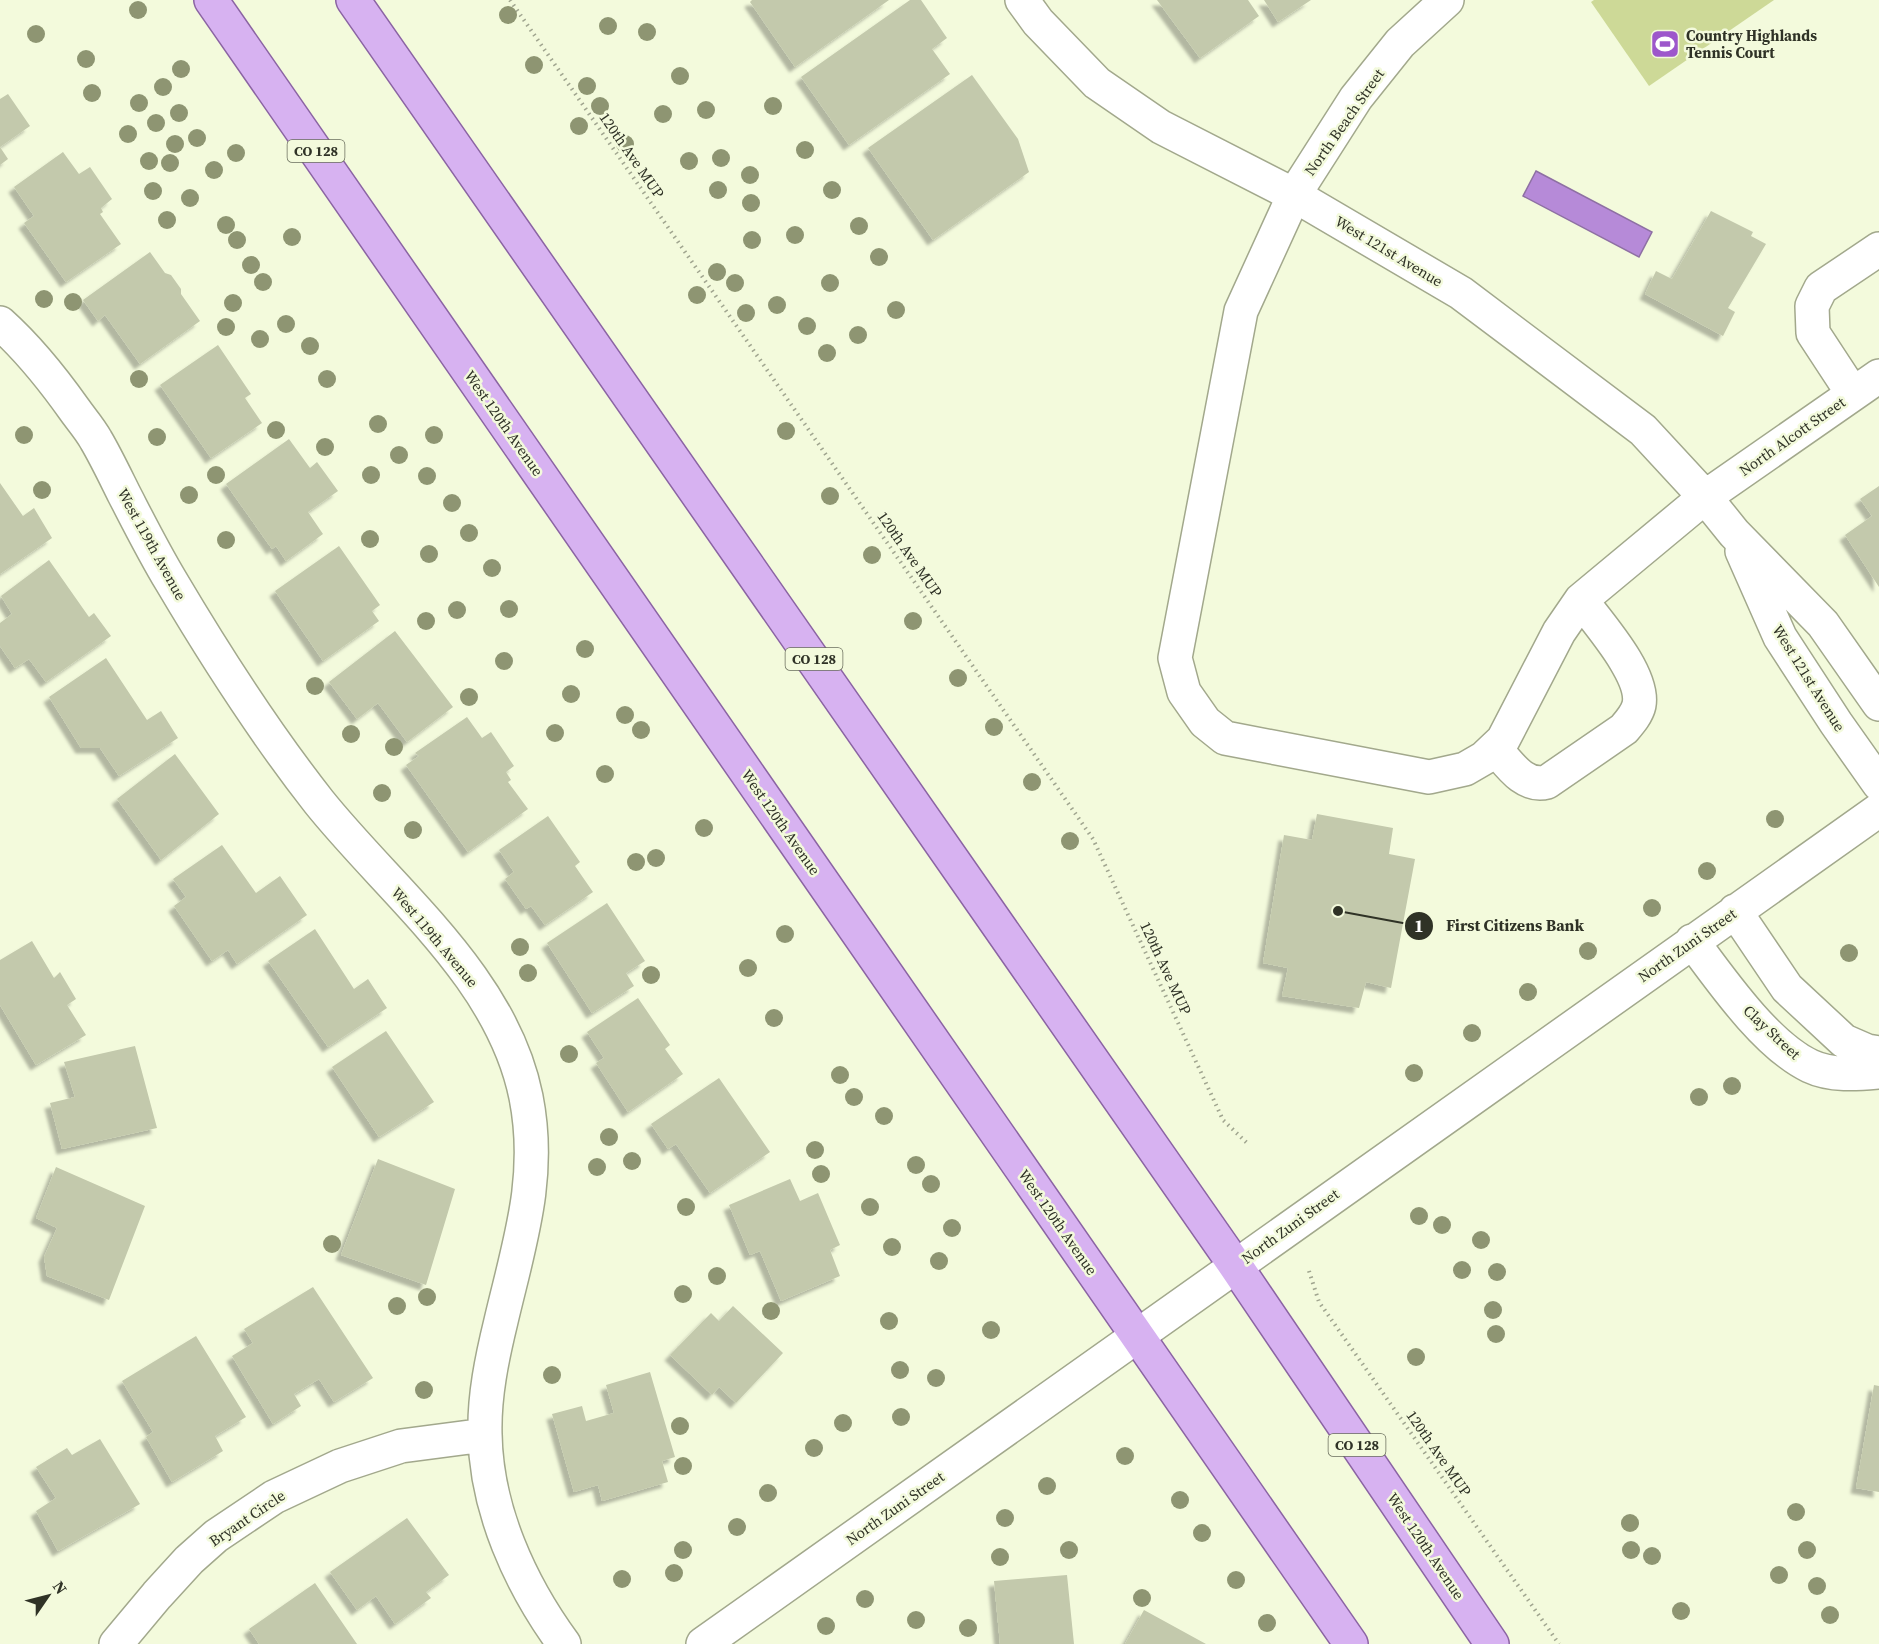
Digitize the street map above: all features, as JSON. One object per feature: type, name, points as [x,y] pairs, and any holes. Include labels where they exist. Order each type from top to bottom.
[{"type":"main road","name":"West 120th Avenue","points":[[211,0],[1351,1644]]},
{"type":"main road","name":"West 120th Avenue","points":[[353,0],[1235,1265],[1492,1644]]},
{"type":"street","name":"West 121st Avenue","points":[[1022,0],[1038,22],[1097,83],[1161,128],[1294,195],[1461,293],[1643,430],[1705,497],[1734,533],[1823,624],[1879,704]]},
{"type":"street","name":"North Beach Street","points":[[1447,0],[1400,44],[1356,98],[1294,195],[1241,311],[1175,658],[1184,692],[1205,722],[1225,738],[1430,777],[1465,769],[1484,758],[1495,748]]},
{"type":"street","points":[[1853,394],[1813,333],[1812,306],[1821,288],[1879,249]]},
{"type":"street","name":"West 119th Avenue","points":[[0,323],[44,367],[96,439],[171,582],[266,732],[321,804],[464,966],[490,1005],[512,1049],[526,1097],[531,1148],[530,1196],[488,1385],[484,1435],[491,1483],[505,1538],[528,1588],[564,1644]]},
{"type":"street","name":"North Alcott Street","points":[[1495,748],[1503,740],[1558,632],[1581,600],[1705,497],[1879,376]]},
{"type":"street","name":"West 121st Avenue","points":[[1734,533],[1780,637],[1879,784]]},
{"type":"street","points":[[1495,748],[1516,772],[1538,785],[1547,782],[1624,729],[1632,720],[1639,705],[1638,687],[1630,668],[1581,600]]},
{"type":"street","name":"North Zuni Street","points":[[703,1644],[1879,810]]},
{"type":"street","points":[[1735,911],[1787,988],[1844,1041],[1867,1051],[1879,1053]]},
{"type":"street","name":"Clay Street","points":[[1692,941],[1730,992],[1759,1025],[1785,1049],[1811,1066],[1847,1074],[1879,1072]]},
{"type":"street","name":"Bryant Circle","points":[[116,1644],[189,1560],[216,1536],[274,1497],[340,1466],[401,1446],[484,1435]]},
{"type":"path","name":"120th Ave MUP","points":[[510,0],[1093,839],[1223,1120],[1248,1144]]},
{"type":"path","name":"120th Ave MUP","points":[[1309,1271],[1319,1302],[1559,1644]]},
{"type":"green space","name":"Country Highlands Tennis Court","points":[[1594,0],[1774,0],[1649,86],[1591,2]]},
{"type":"shaded area","points":[[1536,171],[1652,232],[1639,257],[1523,196]]},
{"type":"building","points":[[752,0],[889,0],[795,67],[750,2]]},
{"type":"building","points":[[910,0],[921,0],[947,38],[932,49],[950,74],[849,145],[801,77]]},
{"type":"building","points":[[1157,0],[1248,0],[1259,16],[1200,58]]},
{"type":"building","points":[[1264,0],[1311,0],[1278,22]]},
{"type":"building","points":[[972,75],[1018,139],[1029,172],[933,240],[868,148]]},
{"type":"building","points":[[8,94],[30,126],[0,147],[0,99]]},
{"type":"building","points":[[0,147],[8,159],[0,165]]},
{"type":"building","points":[[63,152],[79,174],[90,167],[112,199],[101,208],[103,212],[100,214],[121,244],[66,282],[24,223],[34,216],[14,187]]},
{"type":"building","points":[[1711,211],[1753,232],[1751,236],[1766,244],[1728,308],[1735,312],[1723,336],[1645,294],[1656,271],[1672,279]]},
{"type":"building","points":[[150,252],[165,273],[171,275],[200,321],[140,364],[105,315],[98,321],[83,300]]},
{"type":"building","points":[[218,345],[251,394],[245,398],[262,423],[211,458],[160,385]]},
{"type":"building","points":[[289,439],[310,468],[317,462],[338,491],[308,512],[323,534],[286,561],[276,546],[272,549],[226,484]]},
{"type":"building","points":[[0,483],[23,516],[34,508],[52,538],[0,574]]},
{"type":"building","points":[[1879,486],[1879,587],[1845,535],[1872,516],[1860,499]]},
{"type":"building","points":[[339,546],[380,605],[372,611],[379,621],[323,661],[275,591]]},
{"type":"building","points":[[49,560],[89,617],[94,613],[111,636],[46,682],[29,659],[15,668],[0,646],[0,623],[12,614],[1,596]]},
{"type":"building","points":[[395,631],[453,707],[407,742],[378,703],[357,719],[329,682]]},
{"type":"building","points":[[106,658],[147,720],[161,711],[178,738],[119,776],[100,748],[81,748],[49,697]]},
{"type":"building","points":[[467,717],[482,738],[491,732],[514,766],[506,772],[511,780],[508,782],[528,809],[468,852],[406,765],[419,756],[415,753]]},
{"type":"building","points":[[175,754],[219,814],[161,860],[117,799]]},
{"type":"building","points":[[1317,814],[1393,828],[1389,854],[1415,859],[1391,988],[1366,982],[1359,1008],[1282,996],[1288,968],[1263,963],[1284,835],[1312,840]]},
{"type":"building","points":[[548,816],[580,862],[575,866],[593,892],[545,925],[531,906],[526,909],[505,879],[514,872],[499,850]]},
{"type":"building","points":[[222,845],[256,893],[280,876],[307,915],[237,964],[228,950],[212,961],[174,906],[186,897],[173,879]]},
{"type":"building","points":[[607,903],[645,961],[626,973],[634,986],[592,1013],[547,943]]},
{"type":"building","points":[[315,929],[354,989],[368,979],[387,1008],[328,1047],[268,961]]},
{"type":"building","points":[[32,941],[54,978],[60,972],[76,999],[67,1005],[86,1035],[36,1065],[0,1005],[0,960]]},
{"type":"building","points":[[638,998],[670,1045],[665,1049],[683,1074],[628,1112],[596,1063],[604,1058],[587,1032]]},
{"type":"building","points":[[386,1031],[434,1102],[379,1137],[332,1067]]},
{"type":"building","points":[[135,1046],[157,1128],[62,1149],[50,1103],[75,1097],[64,1062]]},
{"type":"building","points":[[719,1078],[770,1152],[710,1193],[676,1144],[668,1149],[651,1124]]},
{"type":"building","points":[[378,1159],[455,1189],[426,1285],[341,1255]]},
{"type":"building","points":[[56,1167],[145,1206],[109,1300],[47,1276],[44,1257],[57,1228],[36,1218]]},
{"type":"building","points":[[790,1179],[800,1201],[818,1193],[840,1245],[830,1250],[840,1276],[781,1301],[760,1251],[750,1255],[729,1205]]},
{"type":"building","points":[[313,1287],[373,1378],[334,1402],[319,1379],[294,1394],[301,1406],[273,1424],[232,1356],[253,1343],[244,1329]]},
{"type":"building","points":[[733,1306],[783,1353],[736,1403],[719,1387],[712,1395],[670,1355],[711,1313],[719,1321]]},
{"type":"building","points":[[196,1336],[246,1417],[215,1436],[223,1451],[172,1482],[146,1437],[153,1432],[122,1381]]},
{"type":"building","points":[[650,1372],[675,1457],[662,1461],[668,1482],[602,1501],[598,1485],[574,1492],[552,1414],[582,1406],[586,1421],[614,1413],[606,1385]]},
{"type":"building","points":[[1874,1385],[1879,1386],[1879,1492],[1856,1488]]},
{"type":"building","points":[[100,1439],[140,1504],[58,1551],[36,1511],[56,1498],[36,1467],[67,1448],[72,1455]]},
{"type":"building","points":[[407,1518],[449,1575],[426,1592],[431,1598],[395,1624],[376,1596],[357,1610],[330,1572]]},
{"type":"building","points":[[1067,1575],[1074,1644],[1000,1644],[994,1581]]},
{"type":"building","points":[[315,1583],[357,1644],[259,1644],[249,1629]]},
{"type":"building","points":[[1144,1610],[1206,1644],[1125,1644]]},
{"type":"place","name":"Country Highlands Tennis Court","points":[[1665,44]]},
{"type":"place","name":"First Citizens Bank","points":[[1338,911]]}]
